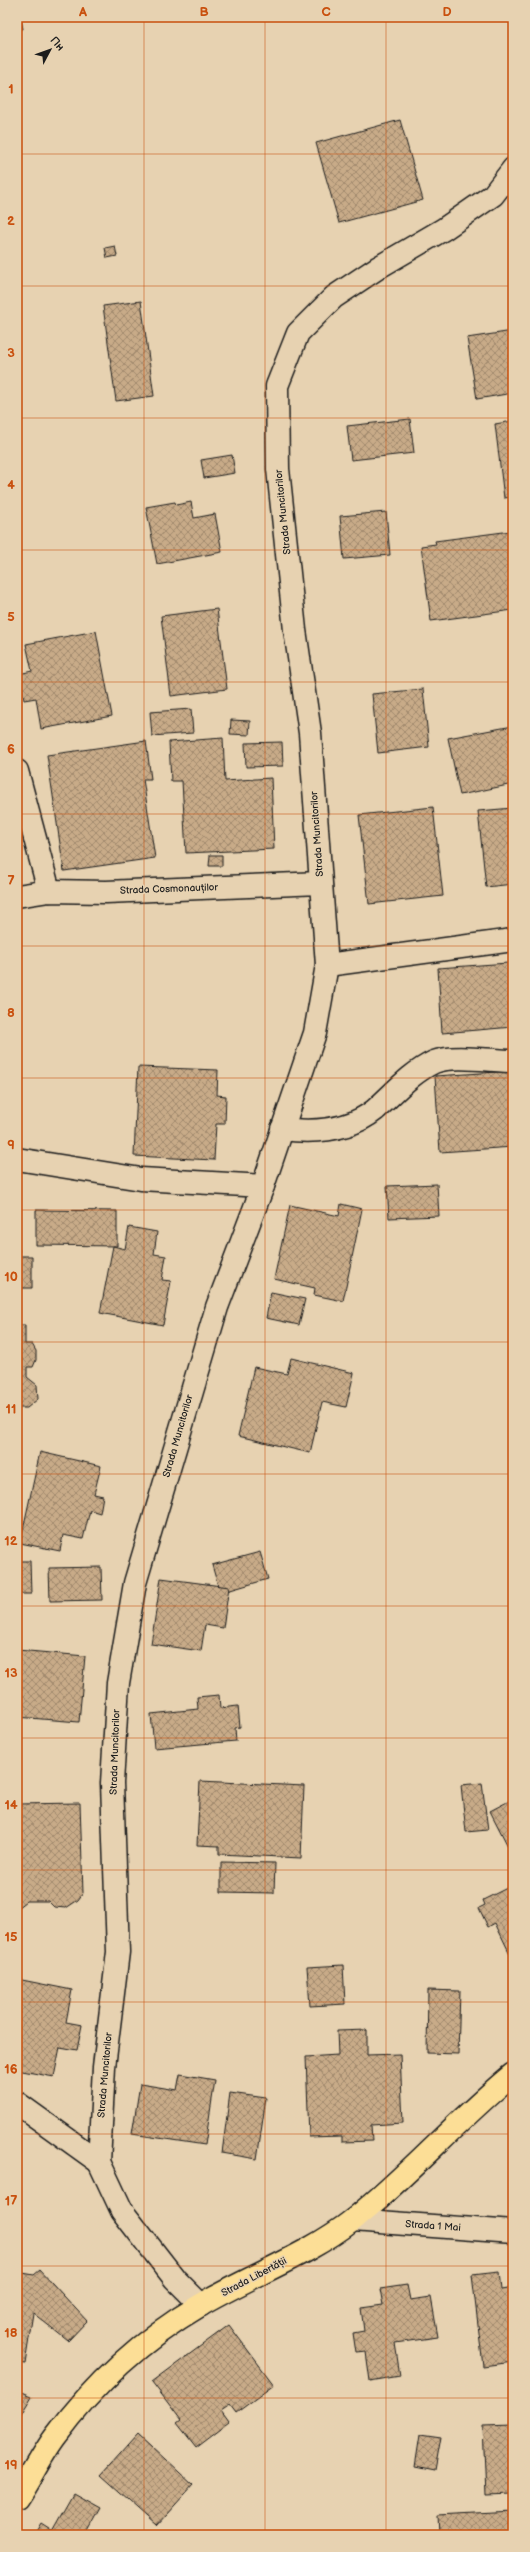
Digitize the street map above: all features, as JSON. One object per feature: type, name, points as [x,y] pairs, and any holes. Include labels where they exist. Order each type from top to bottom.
[{"type":"highway","name":"Strada Libertății","points":[[17,2499],[55,2437],[95,2389],[134,2352],[168,2326],[200,2305],[285,2261],[353,2220],[513,2074]]},
{"type":"street","name":"Strada Muncitorilor","points":[[200,2305],[175,2279],[122,2211],[99,2162],[104,2067],[118,1952],[112,1783],[118,1683],[135,1583],[217,1307],[263,1186],[315,1033],[327,965],[310,733],[295,630],[278,469],[277,386],[298,333],[334,297],[379,267],[444,230],[493,194],[513,169]]},
{"type":"street","points":[[17,771],[49,891]]},
{"type":"street","name":"Strada Cosmonauților","points":[[17,896],[49,891],[106,892],[320,883]]},
{"type":"street","points":[[327,965],[513,940]]},
{"type":"street","points":[[282,1129],[302,1132],[329,1130],[356,1123],[417,1073],[435,1062],[456,1059],[513,1061]]},
{"type":"street","points":[[17,1159],[141,1180],[263,1186]]},
{"type":"street","points":[[17,2103],[99,2162]]},
{"type":"street","name":"Strada 1 Mai","points":[[353,2220],[513,2232]]},
{"type":"building","points":[[17,19],[21,19],[23,29],[17,29]]},
{"type":"building","points":[[400,120],[423,200],[339,223],[316,143]]},
{"type":"building","points":[[115,246],[117,256],[107,258],[105,248]]},
{"type":"building","points":[[141,301],[154,396],[116,401],[103,306]]},
{"type":"building","points":[[513,331],[513,393],[477,399],[467,338]]},
{"type":"building","points":[[410,419],[414,453],[351,460],[347,426]]},
{"type":"building","points":[[513,421],[513,497],[504,498],[495,424]]},
{"type":"building","points":[[232,455],[235,473],[204,478],[201,460]]},
{"type":"building","points":[[175,502],[176,505],[191,502],[194,518],[215,514],[222,552],[157,564],[146,507]]},
{"type":"building","points":[[386,512],[390,555],[344,559],[340,516]]},
{"type":"building","points":[[511,531],[513,548],[513,610],[431,621],[421,546],[436,544],[435,541]]},
{"type":"building","points":[[217,609],[227,689],[171,696],[161,616]]},
{"type":"building","points":[[96,631],[112,716],[41,729],[36,698],[24,700],[19,674],[32,671],[26,644]]},
{"type":"building","points":[[423,689],[429,747],[378,753],[372,694]]},
{"type":"building","points":[[191,709],[193,733],[152,736],[150,712]]},
{"type":"building","points":[[231,720],[250,721],[249,735],[230,734]]},
{"type":"building","points":[[513,726],[513,784],[460,795],[448,738]]},
{"type":"building","points":[[223,738],[225,781],[271,778],[274,849],[186,853],[182,781],[171,781],[169,742]]},
{"type":"building","points":[[146,741],[151,779],[143,779],[155,858],[64,871],[47,755]]},
{"type":"building","points":[[282,742],[283,766],[246,767],[245,743]]},
{"type":"building","points":[[433,807],[443,896],[369,904],[359,815]]},
{"type":"building","points":[[513,808],[513,884],[486,887],[478,811]]},
{"type":"building","points":[[210,855],[222,855],[222,866],[209,866]]},
{"type":"building","points":[[508,963],[513,1027],[442,1033],[438,968]]},
{"type":"building","points":[[138,1067],[218,1070],[217,1095],[226,1096],[225,1124],[216,1124],[214,1160],[134,1156]]},
{"type":"building","points":[[513,1071],[513,1147],[440,1152],[435,1076]]},
{"type":"building","points":[[437,1184],[439,1216],[389,1218],[387,1186]]},
{"type":"building","points":[[341,1204],[362,1209],[343,1301],[314,1295],[315,1288],[274,1279],[290,1205],[339,1216]]},
{"type":"building","points":[[36,1210],[117,1211],[117,1246],[36,1245]]},
{"type":"building","points":[[129,1227],[157,1232],[154,1254],[166,1256],[162,1280],[171,1281],[163,1325],[100,1313],[113,1246],[125,1249]]},
{"type":"building","points":[[19,1249],[19,1256],[32,1256],[32,1288],[18,1288],[17,1302],[17,1250]]},
{"type":"building","points":[[271,1292],[305,1299],[299,1325],[266,1318]]},
{"type":"building","points":[[17,1325],[25,1325],[25,1344],[32,1344],[36,1351],[36,1360],[33,1367],[27,1367],[27,1377],[37,1385],[38,1399],[27,1408],[17,1408]]},
{"type":"building","points":[[291,1358],[354,1373],[346,1407],[322,1402],[310,1453],[238,1436],[254,1367],[287,1374]]},
{"type":"building","points":[[40,1452],[101,1466],[94,1494],[103,1496],[100,1513],[90,1510],[83,1539],[63,1535],[60,1551],[20,1543]]},
{"type":"building","points":[[260,1552],[268,1579],[220,1593],[212,1565]]},
{"type":"building","points":[[17,1561],[30,1561],[31,1594],[17,1594]]},
{"type":"building","points":[[101,1567],[102,1600],[50,1601],[49,1568]]},
{"type":"building","points":[[161,1578],[229,1587],[223,1628],[205,1625],[201,1651],[151,1644]]},
{"type":"building","points":[[17,1650],[85,1656],[79,1722],[17,1717]]},
{"type":"building","points":[[219,1695],[220,1708],[238,1706],[240,1727],[235,1728],[236,1741],[154,1748],[151,1714],[198,1709],[197,1697]]},
{"type":"building","points":[[200,1781],[304,1786],[301,1858],[219,1854],[219,1846],[197,1845]]},
{"type":"building","points":[[482,1783],[488,1830],[466,1832],[461,1785]]},
{"type":"building","points":[[513,1799],[513,1856],[490,1811]]},
{"type":"building","points":[[80,1803],[83,1893],[78,1900],[66,1908],[54,1907],[48,1901],[26,1901],[17,1908],[17,1804]]},
{"type":"building","points":[[221,1862],[275,1863],[274,1893],[221,1892]]},
{"type":"building","points":[[513,1885],[513,1960],[495,1923],[488,1927],[479,1908],[485,1905],[483,1900]]},
{"type":"building","points":[[343,1965],[345,2004],[310,2006],[307,1967]]},
{"type":"building","points":[[17,1979],[72,1990],[66,2022],[82,2025],[77,2050],[60,2047],[54,2077],[17,2070]]},
{"type":"building","points":[[428,1990],[460,1991],[458,2054],[427,2053]]},
{"type":"building","points":[[367,2030],[367,2055],[400,2054],[403,2123],[371,2125],[372,2141],[342,2142],[342,2136],[309,2137],[306,2057],[338,2055],[337,2031]]},
{"type":"building","points":[[180,2074],[215,2080],[205,2145],[132,2134],[140,2084],[177,2090]]},
{"type":"building","points":[[230,2093],[266,2098],[257,2159],[222,2153]]},
{"type":"building","points":[[40,2270],[87,2321],[68,2341],[33,2313],[25,2364],[17,2363],[17,2272],[34,2275]]},
{"type":"building","points":[[499,2272],[501,2290],[513,2288],[513,2362],[483,2366],[472,2275]]},
{"type":"building","points":[[407,2285],[410,2300],[431,2297],[438,2337],[395,2343],[400,2376],[370,2381],[366,2352],[356,2353],[353,2333],[364,2331],[361,2308],[383,2305],[380,2289]]},
{"type":"building","points":[[229,2325],[274,2385],[236,2413],[230,2405],[221,2411],[229,2422],[196,2447],[177,2423],[181,2420],[152,2382]]},
{"type":"building","points":[[17,2390],[32,2396],[17,2421]]},
{"type":"building","points":[[513,2425],[513,2494],[486,2495],[483,2426]]},
{"type":"building","points":[[138,2434],[193,2485],[157,2525],[101,2475]]},
{"type":"building","points":[[420,2435],[441,2438],[435,2471],[415,2467]]},
{"type":"building","points":[[73,2493],[100,2508],[85,2535],[34,2535],[41,2523],[52,2530]]},
{"type":"building","points":[[513,2511],[513,2535],[439,2535],[438,2515]]}]
